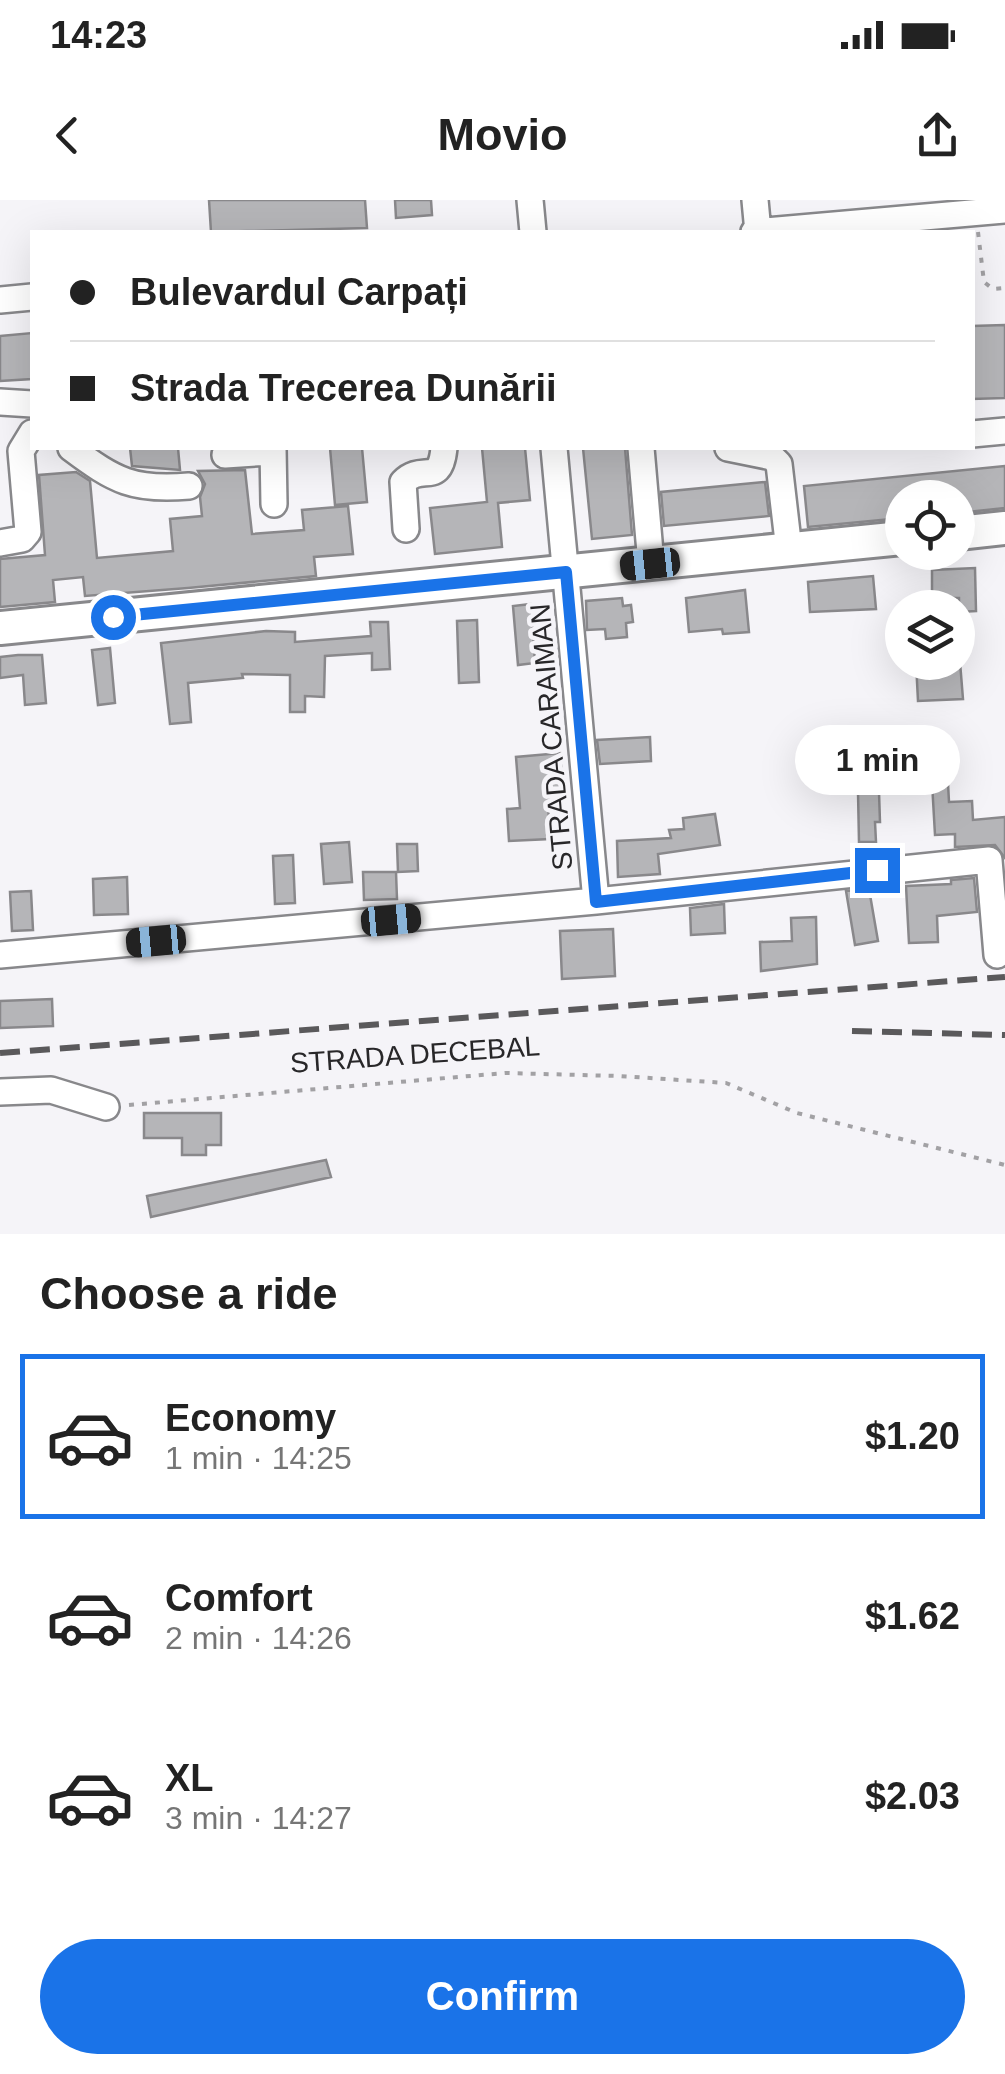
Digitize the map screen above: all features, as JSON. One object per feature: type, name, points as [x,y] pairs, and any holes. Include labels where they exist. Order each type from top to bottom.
[{"type":"main road","points":[[975,531],[1005,528]]},
{"type":"main road","points":[[0,628],[885,540]]},
{"type":"street","points":[[530,200],[533,230]]},
{"type":"street","points":[[755,200],[756,230]]},
{"type":"street","points":[[778,230],[1005,210]]},
{"type":"street","points":[[0,300],[30,297]]},
{"type":"street","points":[[0,402],[30,404]]},
{"type":"street","points":[[975,434],[1005,430]]},
{"type":"street","points":[[0,543],[22,539],[28,532],[21,451],[30,437]]},
{"type":"street","points":[[74,450],[101,470],[141,488],[190,486]]},
{"type":"street","points":[[224,454],[271,450],[274,504]]},
{"type":"street","points":[[406,529],[404,482],[410,476],[436,472],[443,465],[444,450]]},
{"type":"street","name":"STRADA CARAIMAN","points":[[554,450],[596,902]]},
{"type":"street","points":[[641,450],[650,564]]},
{"type":"street","points":[[738,450],[788,456],[789,550]]},
{"type":"street","points":[[0,955],[596,902],[989,860],[997,955]]},
{"type":"street","points":[[0,1092],[50,1090],[106,1107]]},
{"type":"path","points":[[975,212],[984,282],[993,289],[1005,288]]},
{"type":"path","name":"STRADA DECEBAL","points":[[106,1107],[505,1073],[619,1076],[726,1083],[797,1113],[1005,1164]]},
{"type":"building","points":[[209,200],[365,200],[367,228],[211,230]]},
{"type":"building","points":[[395,200],[431,200],[432,215],[396,218]]},
{"type":"building","points":[[1005,325],[1005,398],[975,399],[975,326]]},
{"type":"building","points":[[30,333],[30,379],[0,381],[0,336]]},
{"type":"building","points":[[130,450],[178,450],[180,470],[132,466]]},
{"type":"building","points":[[330,450],[362,450],[367,502],[335,505]]},
{"type":"building","points":[[482,450],[525,450],[530,500],[498,503],[502,547],[435,554],[430,508],[487,502]]},
{"type":"building","points":[[583,450],[625,450],[632,535],[592,539]]},
{"type":"building","points":[[1005,466],[1005,508],[975,511],[975,480],[885,480],[885,520],[808,527],[804,486]]},
{"type":"building","points":[[245,470],[252,534],[304,530],[302,510],[348,506],[353,554],[314,557],[316,576],[188,588],[85,596],[83,577],[53,580],[55,602],[0,607],[0,559],[45,555],[39,475],[76,472],[90,481],[97,558],[173,551],[170,519],[202,516],[200,497],[205,484],[198,471]]},
{"type":"building","points":[[765,482],[769,516],[664,526],[661,492]]},
{"type":"building","points":[[975,568],[976,611],[975,590],[932,590],[932,570]]},
{"type":"building","points":[[873,576],[876,609],[810,612],[808,582]]},
{"type":"building","points":[[745,590],[749,632],[689,632],[686,598]]},
{"type":"building","points":[[622,598],[623,606],[631,605],[633,622],[626,623],[627,637],[606,639],[605,629],[587,630],[586,601]]},
{"type":"building","points":[[531,604],[535,663],[518,665],[513,606]]},
{"type":"building","points":[[477,620],[479,682],[459,683],[457,621]]},
{"type":"building","points":[[370,622],[388,622],[390,669],[372,670],[372,653],[325,656],[324,697],[305,696],[305,712],[290,712],[290,675],[242,674],[243,678],[188,683],[191,722],[170,724],[161,643],[266,631],[295,632],[295,642],[371,636]]},
{"type":"building","points":[[110,648],[115,703],[98,705],[92,650]]},
{"type":"building","points":[[42,655],[46,703],[25,705],[23,675],[0,678],[0,657]]},
{"type":"building","points":[[917,680],[961,680],[963,699],[918,701]]},
{"type":"building","points":[[650,737],[651,761],[600,764],[597,740]]},
{"type":"building","points":[[560,753],[564,802],[548,803],[550,839],[509,841],[507,809],[520,808],[516,757]]},
{"type":"building","points":[[947,764],[949,802],[972,801],[973,820],[1005,817],[1005,858],[995,845],[955,847],[955,834],[935,835],[931,765]]},
{"type":"building","points":[[858,792],[879,792],[876,842],[859,842]]},
{"type":"building","points":[[715,814],[720,845],[658,854],[660,874],[618,877],[617,841],[671,838],[669,830],[684,829],[683,818]]},
{"type":"building","points":[[349,842],[352,882],[324,884],[321,844]]},
{"type":"building","points":[[397,844],[417,844],[418,871],[398,872]]},
{"type":"building","points":[[293,855],[295,903],[275,904],[273,856]]},
{"type":"building","points":[[363,872],[396,872],[397,899],[364,900]]},
{"type":"building","points":[[127,877],[128,914],[94,915],[93,879]]},
{"type":"building","points":[[974,878],[977,912],[937,916],[938,942],[909,943],[906,886],[951,884],[951,880]]},
{"type":"building","points":[[869,889],[878,941],[855,945],[846,891]]},
{"type":"building","points":[[31,891],[33,930],[12,931],[10,892]]},
{"type":"building","points":[[724,904],[725,933],[691,935],[690,908]]},
{"type":"building","points":[[816,917],[817,964],[761,971],[760,942],[792,941],[791,918]]},
{"type":"building","points":[[613,929],[615,976],[562,979],[560,931]]},
{"type":"building","points":[[52,999],[53,1026],[0,1028],[0,1001]]},
{"type":"building","points":[[144,1113],[221,1113],[221,1145],[206,1145],[206,1155],[182,1155],[182,1138],[144,1138]]},
{"type":"building","points":[[326,1160],[331,1177],[151,1217],[147,1196]]},
{"type":"railway","points":[[0,1053],[1005,977]]},
{"type":"railway","points":[[852,1031],[1005,1035]]},
{"type":"route","points":[[113,617],[566,572],[596,902],[877,870]]}]
